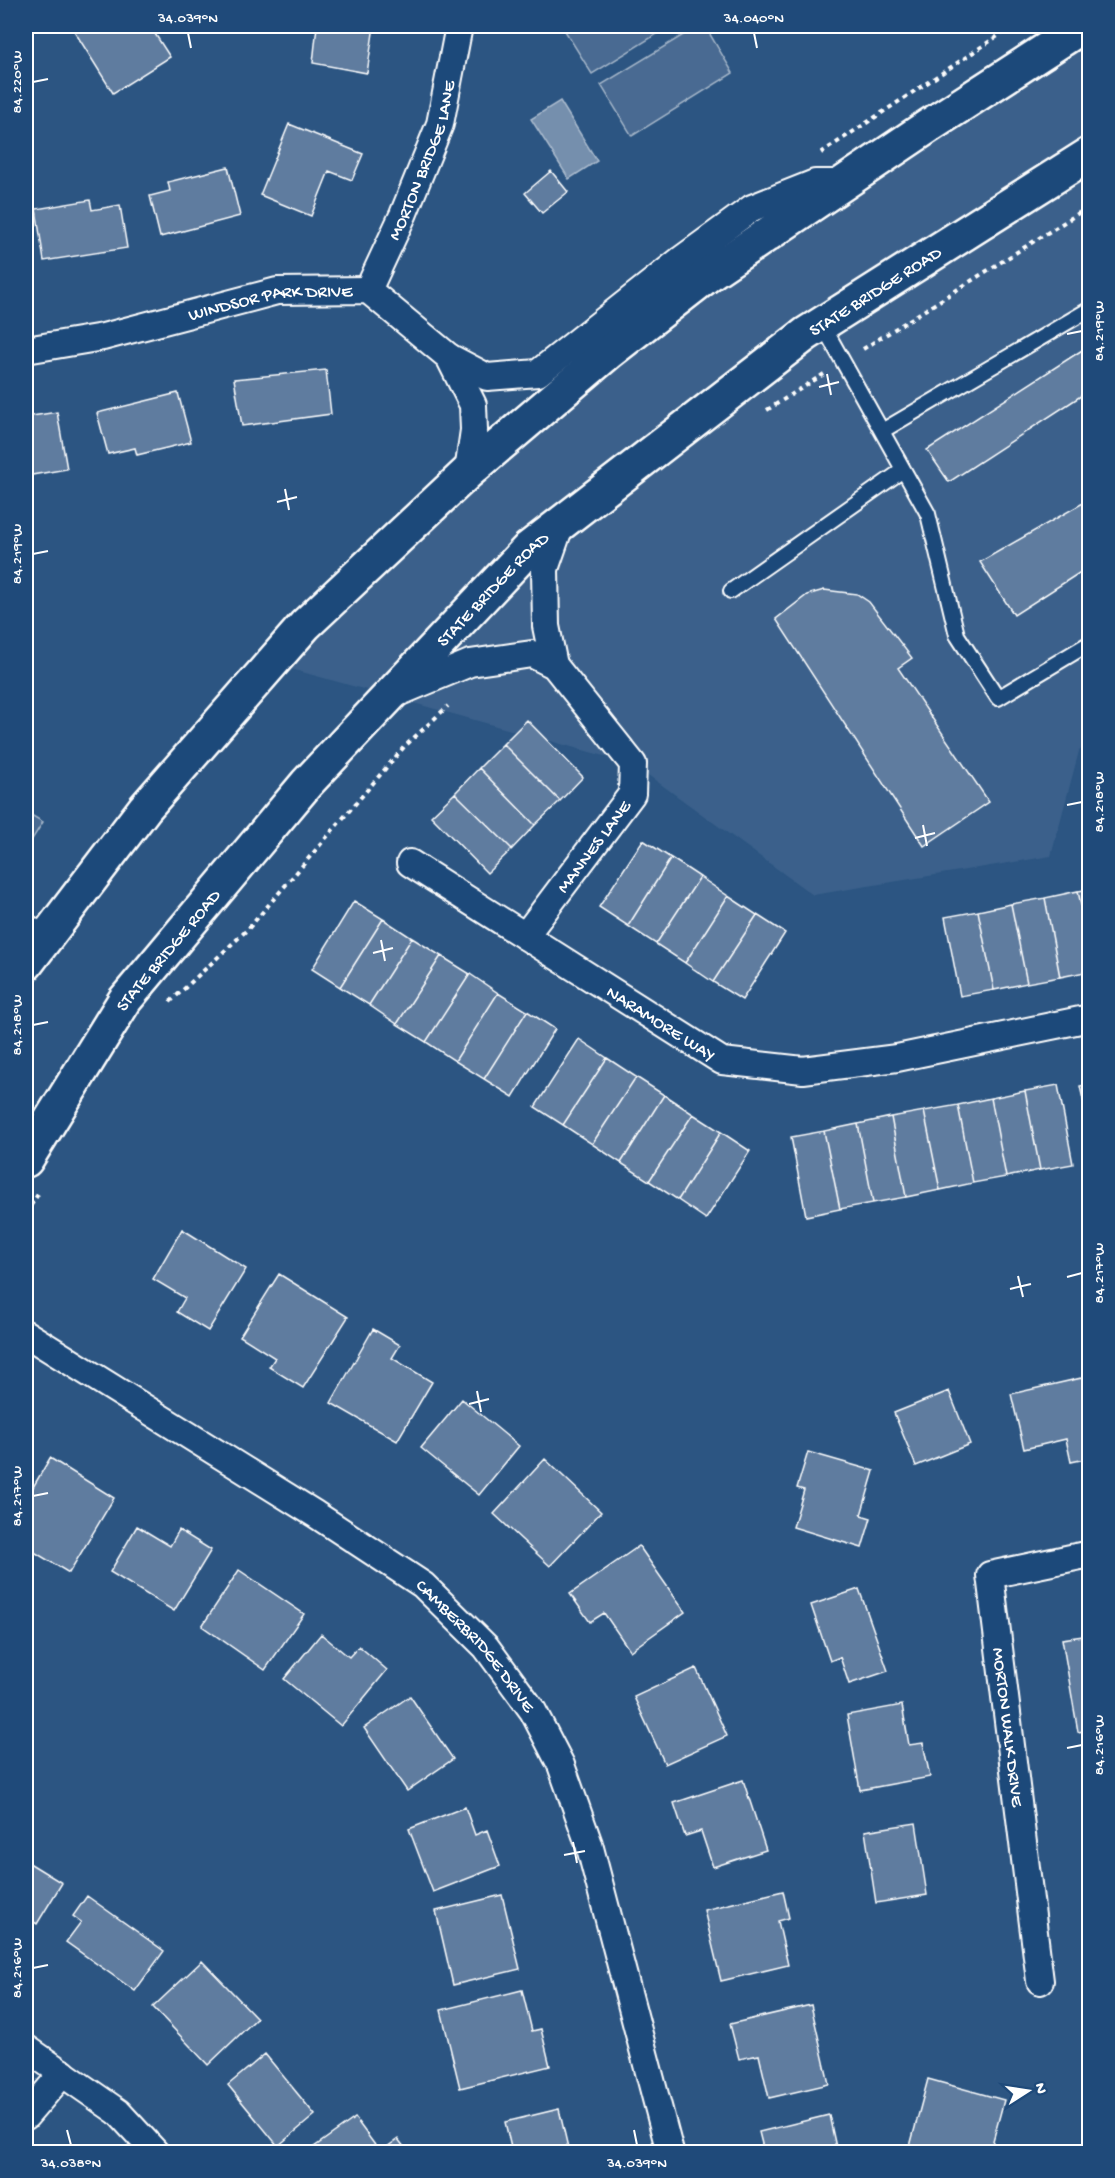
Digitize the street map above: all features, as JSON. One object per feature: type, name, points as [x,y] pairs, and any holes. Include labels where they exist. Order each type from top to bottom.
[{"type":"highway","points":[[26,964],[37,927],[305,625],[468,471],[609,352],[713,271],[1083,26]]},
{"type":"highway","name":"STATE BRIDGE ROAD","points":[[26,1160],[125,1000],[306,783],[529,548],[806,334],[1089,154]]},
{"type":"street","name":"MORTON BRIDGE LANE","points":[[368,290],[403,215],[440,124],[459,26]]},
{"type":"street","points":[[449,357],[487,377],[538,373],[682,259],[752,208],[814,183],[844,183]]},
{"type":"street","name":"WINDSOR PARK DRIVE","points":[[26,350],[103,337],[277,291],[368,290],[449,357],[473,405],[474,430],[468,471]]},
{"type":"street","points":[[554,665],[546,626],[545,569],[561,524]]},
{"type":"street","points":[[387,698],[470,663],[532,654],[554,665]]},
{"type":"street","name":"MANNES LANE","points":[[525,936],[632,794],[633,764],[554,665]]},
{"type":"street","name":"NARAMORE WAY","points":[[410,863],[722,1062],[803,1070],[897,1058],[1089,1018]]},
{"type":"street","name":"CAMBERBRIDGE DRIVE","points":[[26,1334],[315,1514],[423,1585],[486,1647],[533,1711],[561,1765],[589,1844],[670,2152]]},
{"type":"street","name":"MORTON WALK DRIVE","points":[[1040,1981],[990,1575],[1089,1554]]},
{"type":"street","points":[[26,2048],[118,2112],[155,2152]]},
{"type":"street","points":[[26,2116],[63,2073]]},
{"type":"lane","points":[[882,431],[1089,309]]},
{"type":"lane","points":[[822,324],[928,514],[957,635],[998,698],[1089,643]]},
{"type":"lane","points":[[731,591],[903,470]]},
{"type":"shaded area","points":[[562,26],[670,26],[592,74]]},
{"type":"shaded area","points":[[698,26],[705,26],[733,73],[632,136],[601,85]]},
{"type":"shaded area","points":[[1089,26],[1090,743],[1079,751],[1051,856],[813,895],[633,764],[259,660],[464,461]]},
{"type":"shaded area","points":[[560,101],[597,161],[569,179],[531,119]]},
{"type":"shaded area","points":[[26,812],[43,822],[26,849]]},
{"type":"building","points":[[79,26],[109,26],[114,33],[125,26],[150,26],[170,57],[113,93],[73,29]]},
{"type":"building","points":[[317,26],[374,26],[367,73],[313,63]]},
{"type":"building","points":[[289,124],[363,154],[352,180],[329,171],[311,216],[260,195]]},
{"type":"building","points":[[228,167],[240,216],[160,237],[150,196],[170,191],[168,182]]},
{"type":"building","points":[[551,171],[568,192],[542,213],[525,193]]},
{"type":"building","points":[[90,200],[92,210],[120,205],[127,248],[44,261],[36,209]]},
{"type":"building","points":[[1090,345],[1090,390],[949,482],[927,450]]},
{"type":"building","points":[[326,370],[331,414],[242,426],[234,379]]},
{"type":"building","points":[[178,393],[191,442],[137,455],[135,448],[108,454],[97,413]]},
{"type":"building","points":[[57,412],[67,469],[26,476],[26,417]]},
{"type":"building","points":[[1090,499],[1090,566],[1014,615],[980,562]]},
{"type":"building","points":[[824,590],[857,594],[869,602],[912,658],[898,668],[989,802],[924,846],[776,619],[807,595]]},
{"type":"building","points":[[527,720],[583,777],[560,801],[503,744]]},
{"type":"building","points":[[503,744],[560,801],[535,825],[479,768]]},
{"type":"building","points":[[479,768],[535,825],[512,849],[455,793]]},
{"type":"building","points":[[455,793],[512,849],[487,873],[431,816]]},
{"type":"building","points":[[643,840],[671,858],[628,926],[599,907]]},
{"type":"building","points":[[671,858],[700,877],[656,944],[628,926]]},
{"type":"building","points":[[700,877],[728,896],[685,963],[656,944]]},
{"type":"building","points":[[1090,889],[1090,948],[1078,891]]},
{"type":"building","points":[[1078,891],[1090,948],[1090,971],[1060,977],[1045,898]]},
{"type":"building","points":[[728,896],[757,915],[713,982],[685,963]]},
{"type":"building","points":[[1045,898],[1060,977],[1027,983],[1011,904]]},
{"type":"building","points":[[354,901],[383,919],[340,987],[312,969]]},
{"type":"building","points":[[1011,904],[1027,983],[994,990],[978,911]]},
{"type":"building","points":[[978,911],[994,990],[960,996],[945,917]]},
{"type":"building","points":[[757,915],[785,933],[742,1000],[713,982]]},
{"type":"building","points":[[383,919],[412,938],[369,1005],[340,987]]},
{"type":"building","points":[[412,938],[441,956],[397,1024],[369,1005]]},
{"type":"building","points":[[441,956],[470,974],[426,1042],[397,1024]]},
{"type":"building","points":[[470,974],[498,993],[455,1061],[426,1042]]},
{"type":"building","points":[[498,993],[527,1011],[484,1079],[455,1061]]},
{"type":"building","points":[[527,1011],[555,1029],[513,1097],[484,1079]]},
{"type":"building","points":[[579,1039],[607,1058],[563,1125],[535,1107]]},
{"type":"building","points":[[607,1058],[636,1077],[592,1144],[563,1125]]},
{"type":"building","points":[[636,1077],[664,1095],[621,1163],[592,1144]]},
{"type":"building","points":[[1090,1084],[1090,1130],[1080,1086]]},
{"type":"building","points":[[1058,1085],[1073,1164],[1040,1170],[1025,1091]]},
{"type":"building","points":[[1025,1091],[1040,1170],[1006,1177],[991,1098]]},
{"type":"building","points":[[664,1095],[693,1114],[649,1181],[621,1163]]},
{"type":"building","points":[[991,1098],[1006,1177],[973,1183],[958,1105]]},
{"type":"building","points":[[958,1105],[973,1183],[940,1190],[924,1111]]},
{"type":"building","points":[[924,1111],[940,1190],[906,1197],[891,1117]]},
{"type":"building","points":[[693,1114],[721,1132],[678,1200],[649,1181]]},
{"type":"building","points":[[891,1117],[906,1197],[873,1203],[858,1124]]},
{"type":"building","points":[[858,1124],[873,1203],[840,1209],[824,1131]]},
{"type":"building","points":[[824,1131],[840,1209],[806,1216],[791,1137]]},
{"type":"building","points":[[721,1132],[750,1151],[706,1219],[678,1200]]},
{"type":"building","points":[[182,1229],[246,1269],[208,1331],[177,1312],[185,1298],[153,1279]]},
{"type":"building","points":[[279,1274],[348,1317],[303,1388],[269,1367],[275,1358],[240,1336]]},
{"type":"building","points":[[373,1329],[400,1345],[392,1358],[432,1382],[397,1441],[331,1403]]},
{"type":"building","points":[[1086,1377],[1090,1390],[1090,1458],[1071,1462],[1066,1439],[1024,1449],[1011,1394]]},
{"type":"building","points":[[949,1391],[970,1444],[916,1466],[894,1413]]},
{"type":"building","points":[[462,1399],[519,1446],[479,1495],[421,1448]]},
{"type":"building","points":[[808,1452],[874,1471],[861,1515],[871,1518],[862,1548],[793,1527],[804,1490],[797,1488]]},
{"type":"building","points":[[50,1458],[114,1498],[69,1573],[26,1547],[26,1499]]},
{"type":"building","points":[[545,1459],[601,1512],[550,1566],[494,1514]]},
{"type":"building","points":[[137,1526],[170,1546],[179,1530],[211,1550],[174,1611],[110,1572]]},
{"type":"building","points":[[639,1546],[685,1612],[630,1651],[604,1613],[590,1622],[570,1594]]},
{"type":"building","points":[[239,1570],[304,1614],[265,1670],[202,1626]]},
{"type":"building","points":[[859,1589],[888,1671],[849,1684],[840,1657],[830,1661],[811,1605]]},
{"type":"building","points":[[321,1634],[349,1657],[359,1646],[387,1670],[341,1726],[284,1679]]},
{"type":"building","points":[[1090,1635],[1090,1730],[1078,1732],[1062,1639]]},
{"type":"building","points":[[696,1668],[727,1736],[665,1764],[634,1697]]},
{"type":"building","points":[[410,1696],[453,1759],[407,1791],[364,1728]]},
{"type":"building","points":[[902,1705],[909,1745],[923,1743],[930,1777],[860,1790],[847,1715]]},
{"type":"building","points":[[743,1780],[766,1850],[713,1867],[701,1831],[685,1836],[674,1803]]},
{"type":"building","points":[[465,1807],[475,1835],[487,1830],[500,1866],[433,1892],[409,1829]]},
{"type":"building","points":[[916,1823],[927,1895],[876,1903],[865,1831]]},
{"type":"building","points":[[26,1861],[62,1883],[37,1924],[26,1917]]},
{"type":"building","points":[[783,1891],[789,1918],[778,1921],[788,1965],[721,1981],[704,1910]]},
{"type":"building","points":[[502,1895],[520,1969],[453,1985],[436,1911]]},
{"type":"building","points":[[87,1896],[164,1951],[135,1991],[66,1942],[81,1922],[73,1916]]},
{"type":"building","points":[[202,1961],[257,2018],[208,2065],[153,2007]]},
{"type":"building","points":[[522,1990],[532,2031],[541,2029],[550,2066],[460,2088],[441,2010]]},
{"type":"building","points":[[811,2005],[829,2084],[769,2098],[759,2055],[739,2059],[730,2024]]},
{"type":"building","points":[[265,2054],[315,2115],[278,2146],[228,2085]]},
{"type":"building","points":[[928,2079],[1004,2100],[990,2152],[909,2150]]},
{"type":"building","points":[[559,2109],[569,2152],[512,2152],[505,2122]]},
{"type":"building","points":[[829,2115],[837,2152],[764,2152],[759,2132]]},
{"type":"building","points":[[355,2118],[380,2152],[307,2152]]},
{"type":"building","points":[[398,2139],[408,2152],[380,2152]]}]
